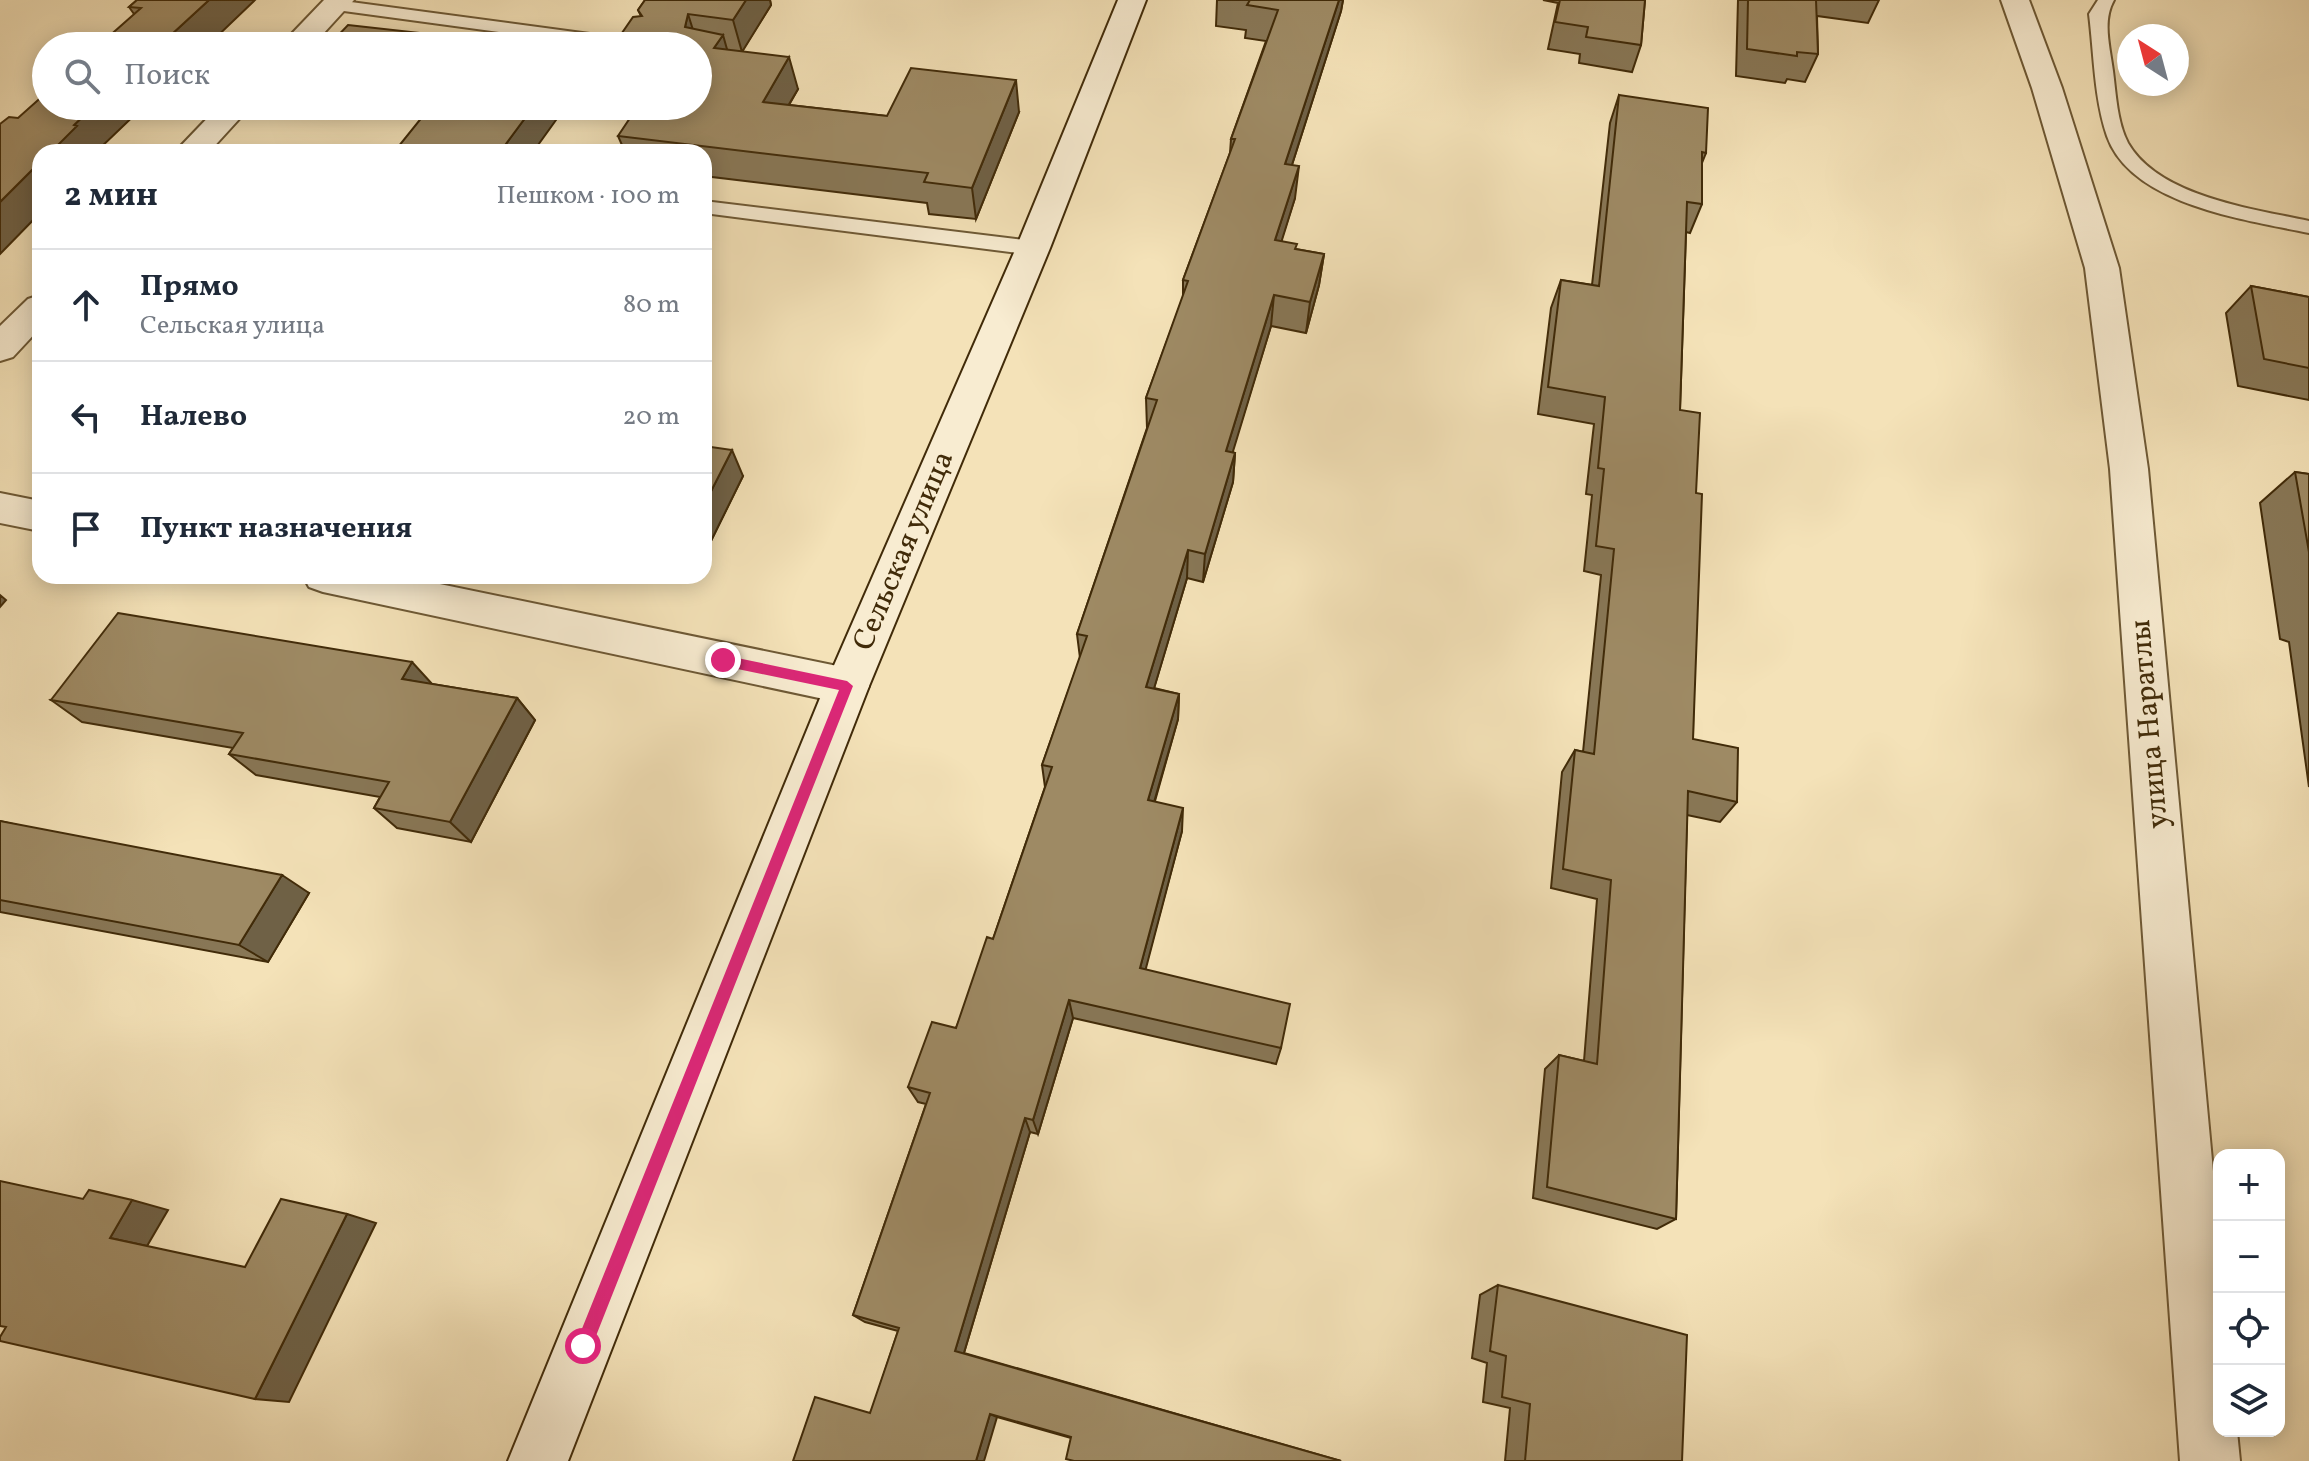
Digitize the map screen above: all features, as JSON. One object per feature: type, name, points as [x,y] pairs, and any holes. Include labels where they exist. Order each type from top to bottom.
[{"type":"street","name":"Сельская улица","points":[[538,1461],[847,686],[1033,248],[1132,0]]},
{"type":"street","name":"улица Наратлы","points":[[2015,0],[2047,88],[2102,268],[2129,469],[2210,1461]]},
{"type":"street","points":[[309,32],[338,2]]},
{"type":"street","points":[[199,144],[222,120]]},
{"type":"street","points":[[0,348],[32,315]]},
{"type":"street","points":[[0,508],[32,514]]},
{"type":"street","points":[[361,584],[847,686]]},
{"type":"lane","points":[[2106,0],[2098,14],[2119,146],[2159,181],[2187,196],[2309,227]]},
{"type":"lane","points":[[338,2],[545,32]]},
{"type":"lane","points":[[712,208],[1033,248]]},
{"type":"building","points":[[137,0],[209,0],[174,32],[114,32],[141,8],[129,7]]},
{"type":"building","points":[[645,0],[746,0],[733,20],[688,14],[685,27],[709,32],[623,32],[633,17],[642,16],[638,10]]},
{"type":"building","points":[[1250,0],[1339,0],[1285,164],[1299,166],[1275,240],[1297,244],[1295,249],[1324,254],[1310,302],[1274,295],[1226,451],[1235,453],[1205,554],[1188,550],[1146,687],[1179,694],[1148,800],[1183,808],[1140,968],[1290,1004],[1281,1048],[1069,1000],[1033,1120],[1025,1118],[955,1351],[1341,1461],[1074,1461],[1066,1459],[1071,1437],[990,1414],[976,1461],[793,1461],[815,1397],[870,1413],[899,1328],[853,1315],[930,1093],[908,1087],[932,1022],[956,1028],[987,937],[993,939],[1052,767],[1042,765],[1087,636],[1077,634],[1157,400],[1146,398],[1188,281],[1183,280],[1278,10],[1247,5]]},
{"type":"building","points":[[1560,0],[1645,0],[1641,45],[1586,37],[1588,27],[1555,22]]},
{"type":"building","points":[[1748,0],[1816,0],[1818,54],[1797,52],[1797,56],[1747,49]]},
{"type":"building","points":[[348,25],[411,32],[341,32]]},
{"type":"building","points":[[712,33],[723,35],[714,48],[789,57],[763,102],[887,116],[911,68],[1016,80],[972,188],[924,182],[928,173],[712,147],[712,144],[618,136],[629,120],[712,120]]},
{"type":"building","points":[[1619,95],[1708,108],[1706,153],[1702,152],[1702,204],[1687,202],[1680,410],[1700,413],[1696,493],[1702,494],[1693,739],[1738,748],[1737,802],[1688,791],[1676,1219],[1547,1187],[1559,1055],[1597,1064],[1611,880],[1563,869],[1575,750],[1594,754],[1614,549],[1596,546],[1604,469],[1598,468],[1605,397],[1548,387],[1561,280],[1599,286]]},
{"type":"building","points":[[32,106],[32,120],[79,120],[59,144],[32,144],[32,170],[0,202],[0,124],[9,117],[18,118]]},
{"type":"building","points":[[420,120],[524,120],[506,144],[400,144]]},
{"type":"building","points":[[2251,286],[2309,297],[2309,368],[2264,359]]},
{"type":"building","points":[[712,447],[732,450],[712,489]]},
{"type":"building","points":[[2295,472],[2309,474],[2309,552]]},
{"type":"building","points":[[118,613],[412,662],[402,679],[517,698],[450,822],[374,808],[389,782],[229,754],[243,733],[51,700]]},
{"type":"building","points":[[0,821],[282,875],[239,945],[0,900]]},
{"type":"building","points":[[0,1181],[83,1199],[89,1190],[132,1200],[110,1238],[245,1267],[281,1199],[347,1214],[255,1399],[0,1341],[6,1327],[0,1326]]},
{"type":"building","points":[[1498,1285],[1687,1335],[1682,1461],[1525,1461],[1530,1404],[1502,1397],[1506,1356],[1490,1351]]},
{"type":"route","points":[[583,1346],[847,686],[723,660]]}]
